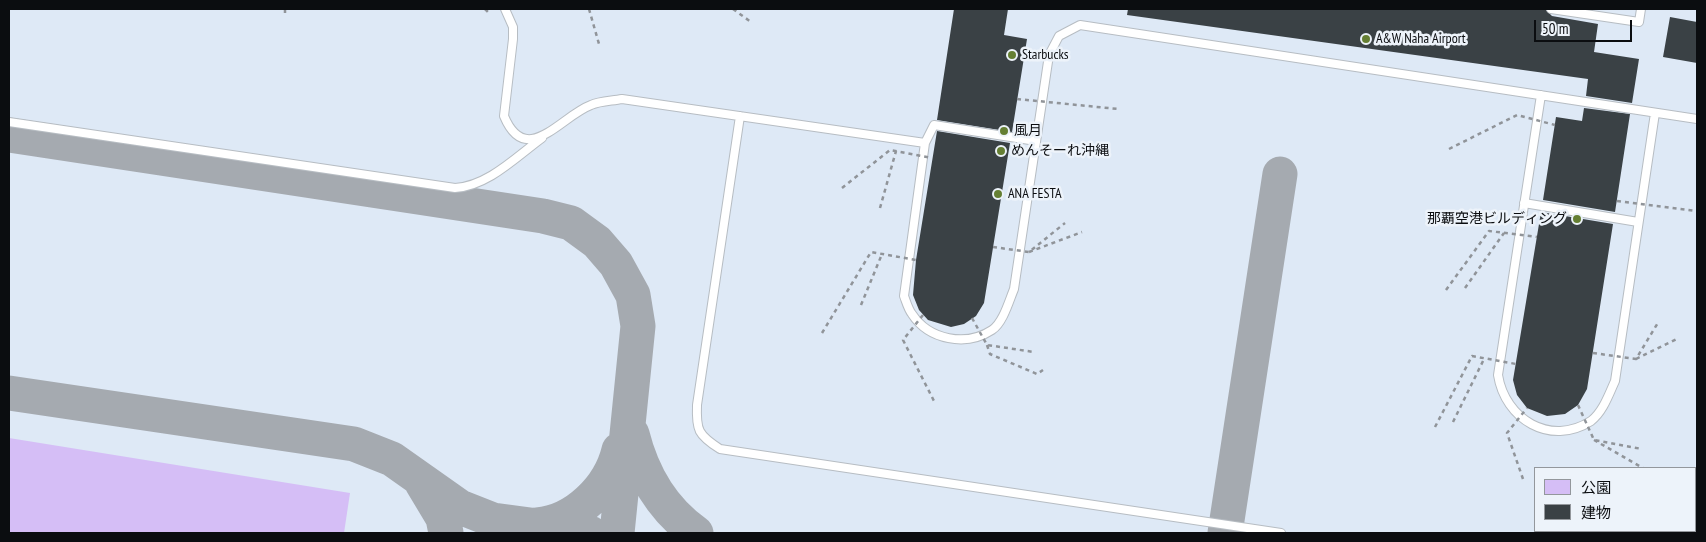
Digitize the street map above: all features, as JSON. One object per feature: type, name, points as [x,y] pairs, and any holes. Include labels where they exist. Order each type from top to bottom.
[{"type":"lane","points":[[505,9],[513,27],[514,39],[504,116],[509,127],[518,136],[529,140],[545,136]]},
{"type":"lane","points":[[1551,9],[1639,22],[1641,9]]},
{"type":"lane","points":[[1036,141],[934,125],[926,143],[904,296],[912,314],[930,330],[951,340],[968,339],[993,330],[1011,297],[1014,289],[1049,55],[1059,36],[1080,25],[1697,119]]},
{"type":"lane","points":[[1541,96],[1498,375],[1500,388],[1511,406],[1524,421],[1538,428],[1566,430],[1591,420],[1603,406],[1614,381],[1655,113]]},
{"type":"lane","points":[[9,122],[455,188],[468,187],[482,181],[571,116],[591,105],[622,99],[926,143]]},
{"type":"lane","points":[[740,116],[697,405],[696,426],[704,439],[720,449],[1281,533]]},
{"type":"lane","points":[[1524,203],[1638,222]]},
{"type":"path","points":[[285,9],[285,14]]},
{"type":"path","points":[[485,9],[490,14]]},
{"type":"path","points":[[589,9],[599,44]]},
{"type":"path","points":[[734,9],[751,22]]},
{"type":"path","points":[[1017,99],[1118,109]]},
{"type":"path","points":[[1449,148],[1517,115],[1555,125]]},
{"type":"path","points":[[842,188],[890,150],[932,158]]},
{"type":"path","points":[[880,208],[896,151]]},
{"type":"path","points":[[1617,201],[1697,211]]},
{"type":"path","points":[[1029,252],[1064,223]]},
{"type":"path","points":[[1446,290],[1488,231],[1537,237]]},
{"type":"path","points":[[993,247],[1029,252],[1082,232]]},
{"type":"path","points":[[1465,288],[1504,233]]},
{"type":"path","points":[[822,333],[871,252],[916,260]]},
{"type":"path","points":[[861,304],[882,254]]},
{"type":"path","points":[[923,315],[903,340],[935,403]]},
{"type":"path","points":[[972,318],[990,354],[1037,374],[1043,370]]},
{"type":"path","points":[[1636,359],[1659,321]]},
{"type":"path","points":[[1593,353],[1636,359],[1677,339]]},
{"type":"path","points":[[987,345],[1034,352]]},
{"type":"path","points":[[1435,427],[1472,356],[1516,364]]},
{"type":"path","points":[[1453,422],[1484,359]]},
{"type":"path","points":[[1578,405],[1594,440],[1641,467]]},
{"type":"path","points":[[1523,479],[1507,434],[1527,408]]},
{"type":"path","points":[[1594,440],[1642,449]]},
{"type":"shaded area","points":[[9,9],[1697,9],[1697,533],[9,533]]},
{"type":"green space","points":[[9,438],[350,493],[344,533],[9,533]]},
{"type":"building","points":[[954,9],[1008,9],[1004,35],[1027,39],[1012,132],[937,120]]},
{"type":"building","points":[[1128,9],[1545,9],[1552,16],[1598,24],[1594,52],[1639,59],[1632,103],[1586,96],[1588,79],[1127,15]]},
{"type":"building","points":[[1670,17],[1697,22],[1697,63],[1663,57]]},
{"type":"building","points":[[1584,108],[1630,114],[1615,212],[1543,200],[1556,117],[1582,121]]},
{"type":"building","points":[[937,131],[1010,143],[984,303],[976,316],[964,324],[951,327],[928,320],[919,310],[913,295],[916,260]]},
{"type":"building","points":[[1541,212],[1613,224],[1587,389],[1578,405],[1565,414],[1547,416],[1527,408],[1517,395],[1513,380]]},
{"type":"taxiway","points":[[9,135],[543,216],[571,223],[597,242],[616,264],[633,295],[638,326],[617,533]]},
{"type":"taxiway","points":[[1225,533],[1280,174]]},
{"type":"taxiway","points":[[9,393],[354,444],[392,459],[460,507],[493,520],[590,533]]},
{"type":"taxiway","points":[[632,434],[641,463],[663,502],[696,533]]},
{"type":"taxiway","points":[[537,525],[565,517],[589,501],[608,477],[619,450]]},
{"type":"taxiway","points":[[422,483],[443,518],[446,533]]},
{"type":"place","name":"A&W Naha Airport","points":[[1366,39]]},
{"type":"place","name":"Starbucks","points":[[1012,55]]},
{"type":"place","name":"風月","points":[[1004,131]]},
{"type":"place","name":"めんそーれ沖縄","points":[[1001,151]]},
{"type":"place","name":"ANA FESTA","points":[[998,194]]},
{"type":"place","name":"那覇空港ビルディング","points":[[1577,219]]}]
